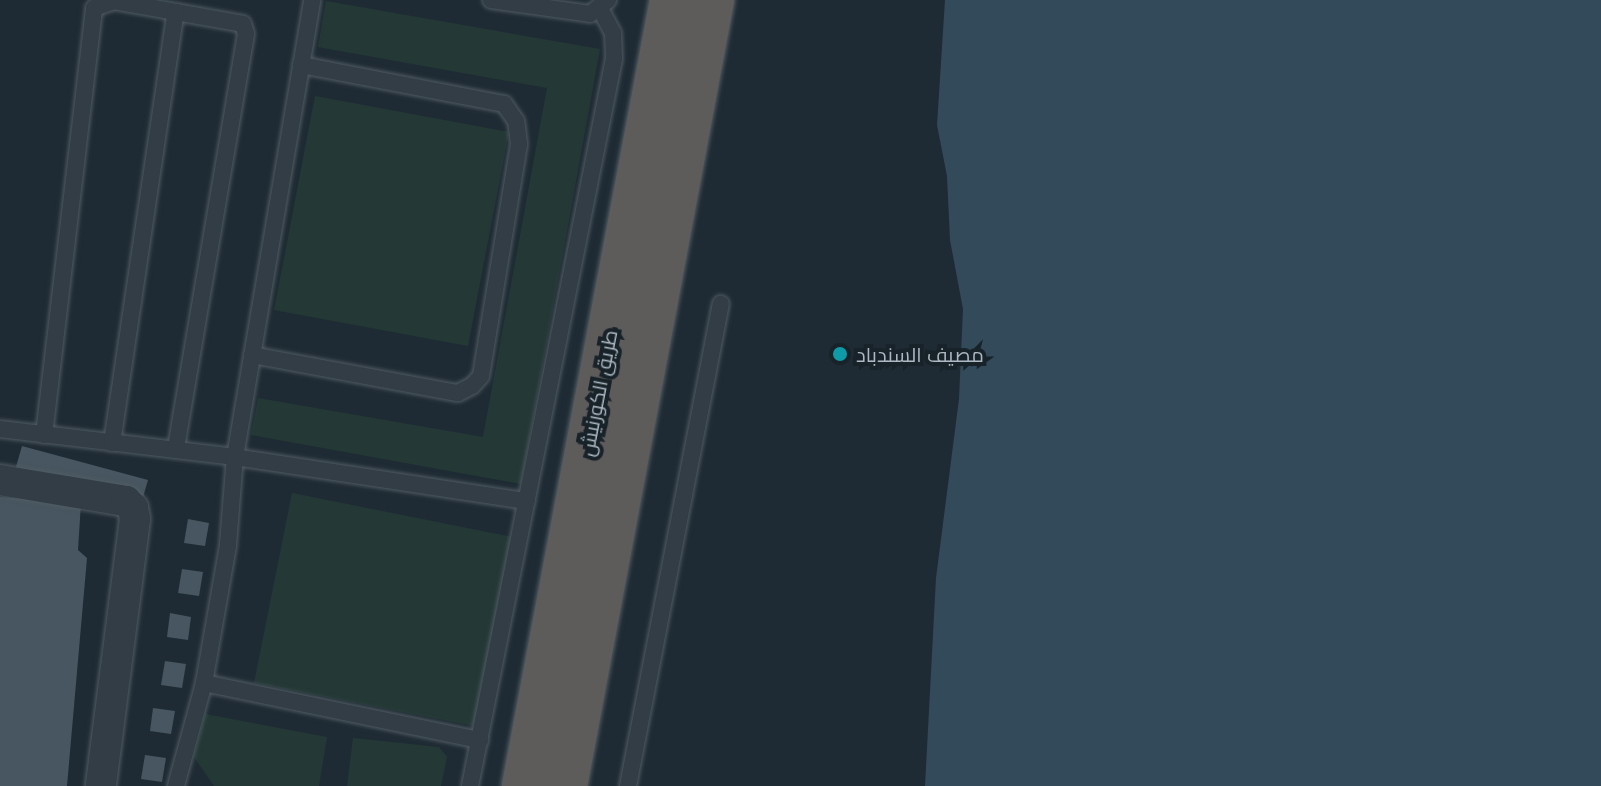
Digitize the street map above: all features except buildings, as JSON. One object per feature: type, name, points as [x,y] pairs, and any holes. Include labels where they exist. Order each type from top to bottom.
[{"type":"highway","name":"طريق الكورنيش","points":[[524,786],[672,0]]},
{"type":"highway","name":"طريق الكورنيش","points":[[565,786],[712,0]]},
{"type":"street","points":[[0,480],[126,501],[133,508],[135,519],[101,786]]},
{"type":"lane","points":[[176,786],[204,683],[228,545],[235,457],[312,0]]},
{"type":"lane","points":[[470,786],[614,59],[613,33],[604,5],[579,14],[491,0]]},
{"type":"lane","points":[[44,435],[94,8],[114,1],[243,24],[246,34],[176,450]]},
{"type":"lane","points":[[112,443],[176,12]]},
{"type":"lane","points":[[252,355],[458,393],[472,386],[481,376],[484,360],[519,144],[516,121],[504,104],[301,65]]},
{"type":"lane","points":[[628,786],[721,304]]},
{"type":"lane","points":[[0,429],[235,457],[527,501]]},
{"type":"lane","points":[[204,683],[480,740]]},
{"type":"green space","points":[[326,1],[600,49],[521,484],[251,435],[258,398],[483,437],[547,88],[318,47]]},
{"type":"green space","points":[[315,96],[509,132],[468,346],[274,310]]},
{"type":"green space","points":[[292,493],[512,537],[474,726],[254,683]]},
{"type":"green space","points":[[205,714],[327,737],[319,786],[214,786],[194,757]]},
{"type":"green space","points":[[353,738],[439,747],[447,757],[441,786],[347,786]]},
{"type":"water","points":[[945,0],[1601,0],[1601,786],[925,786],[936,578],[959,399],[963,309],[950,240],[947,176],[937,125]]},
{"type":"place","name":"مصيف السندباد","points":[[840,354]]}]
